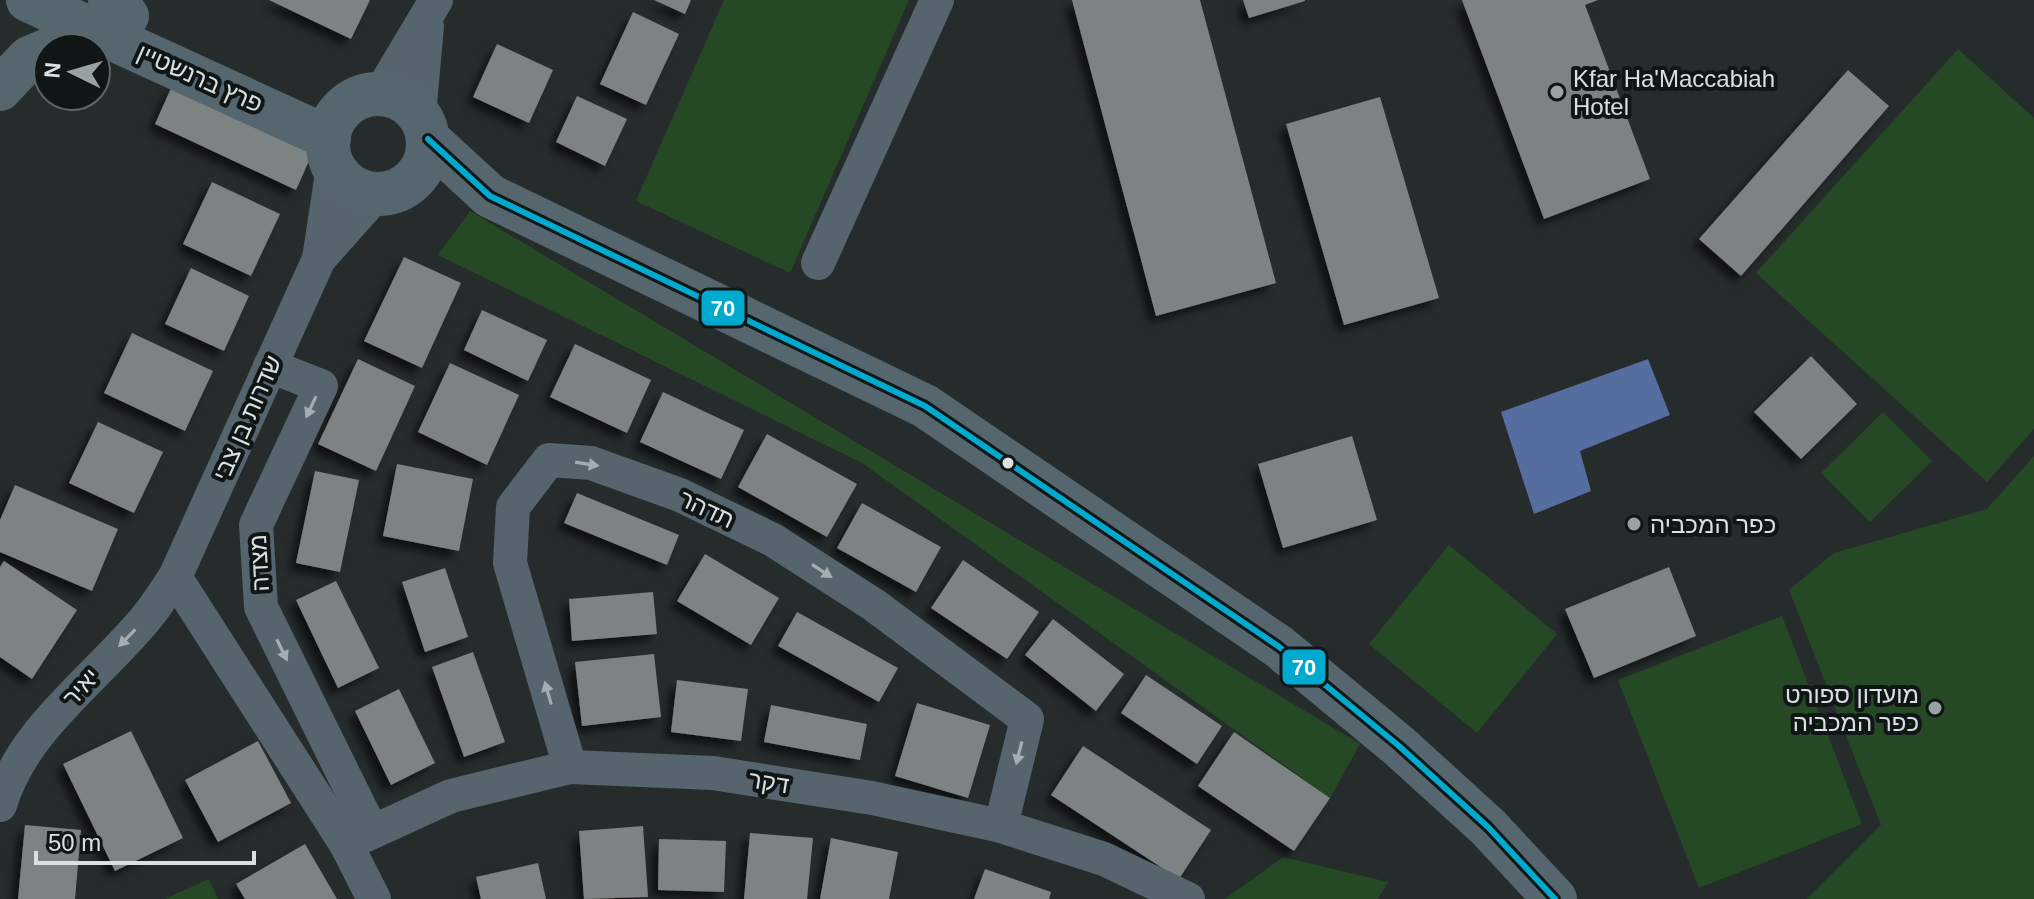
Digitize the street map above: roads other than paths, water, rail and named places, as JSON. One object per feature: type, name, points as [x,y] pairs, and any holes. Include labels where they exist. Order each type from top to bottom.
[{"type":"street","name":"פרץ ברנשטיין","points":[[26,0],[111,14],[346,127]]},
{"type":"street","points":[[0,55],[26,0]]},
{"type":"street","points":[[818,263],[937,0]]},
{"type":"street","name":"שדרות בן צבי","points":[[423,127],[432,9]]},
{"type":"street","name":"שדרות בן צבי","points":[[175,577],[319,259],[346,127],[432,9]]},
{"type":"street","points":[[80,32],[111,14]]},
{"type":"street","points":[[0,89],[32,57]]},
{"type":"street","points":[[490,196],[388,192],[351,187],[346,127],[408,104],[423,127],[490,196],[925,406],[1278,646],[1488,827],[1555,899]]},
{"type":"street","points":[[388,192],[418,175],[428,151],[423,127]]},
{"type":"street","name":"שדרות בן צבי","points":[[319,259],[388,192]]},
{"type":"street","name":"מצדה","points":[[270,366],[321,386],[256,525],[261,607],[359,838],[374,899]]},
{"type":"street","name":"תדהר","points":[[570,767],[510,563],[513,507],[549,460],[591,463],[680,495],[773,540],[874,605],[1027,719],[1001,826]]},
{"type":"street","name":"מצדה","points":[[175,577],[359,838]]},
{"type":"street","name":"יאיר","points":[[0,805],[7,781],[45,728],[146,618],[175,577]]},
{"type":"street","name":"דקר","points":[[359,838],[451,796],[570,767],[713,773],[872,798],[1001,826],[1104,859],[1188,899]]},
{"type":"water","points":[[1648,359],[1670,415],[1580,451],[1591,491],[1534,514],[1501,412]]},
{"type":"place","name":"Kfar Ha'Maccabiah Hotel","points":[[1557,92]]},
{"type":"place","name":"כפר המכביה","points":[[1634,524]]},
{"type":"place","name":"מועדון ספורט כפר המכביה","points":[[1935,708]]}]
